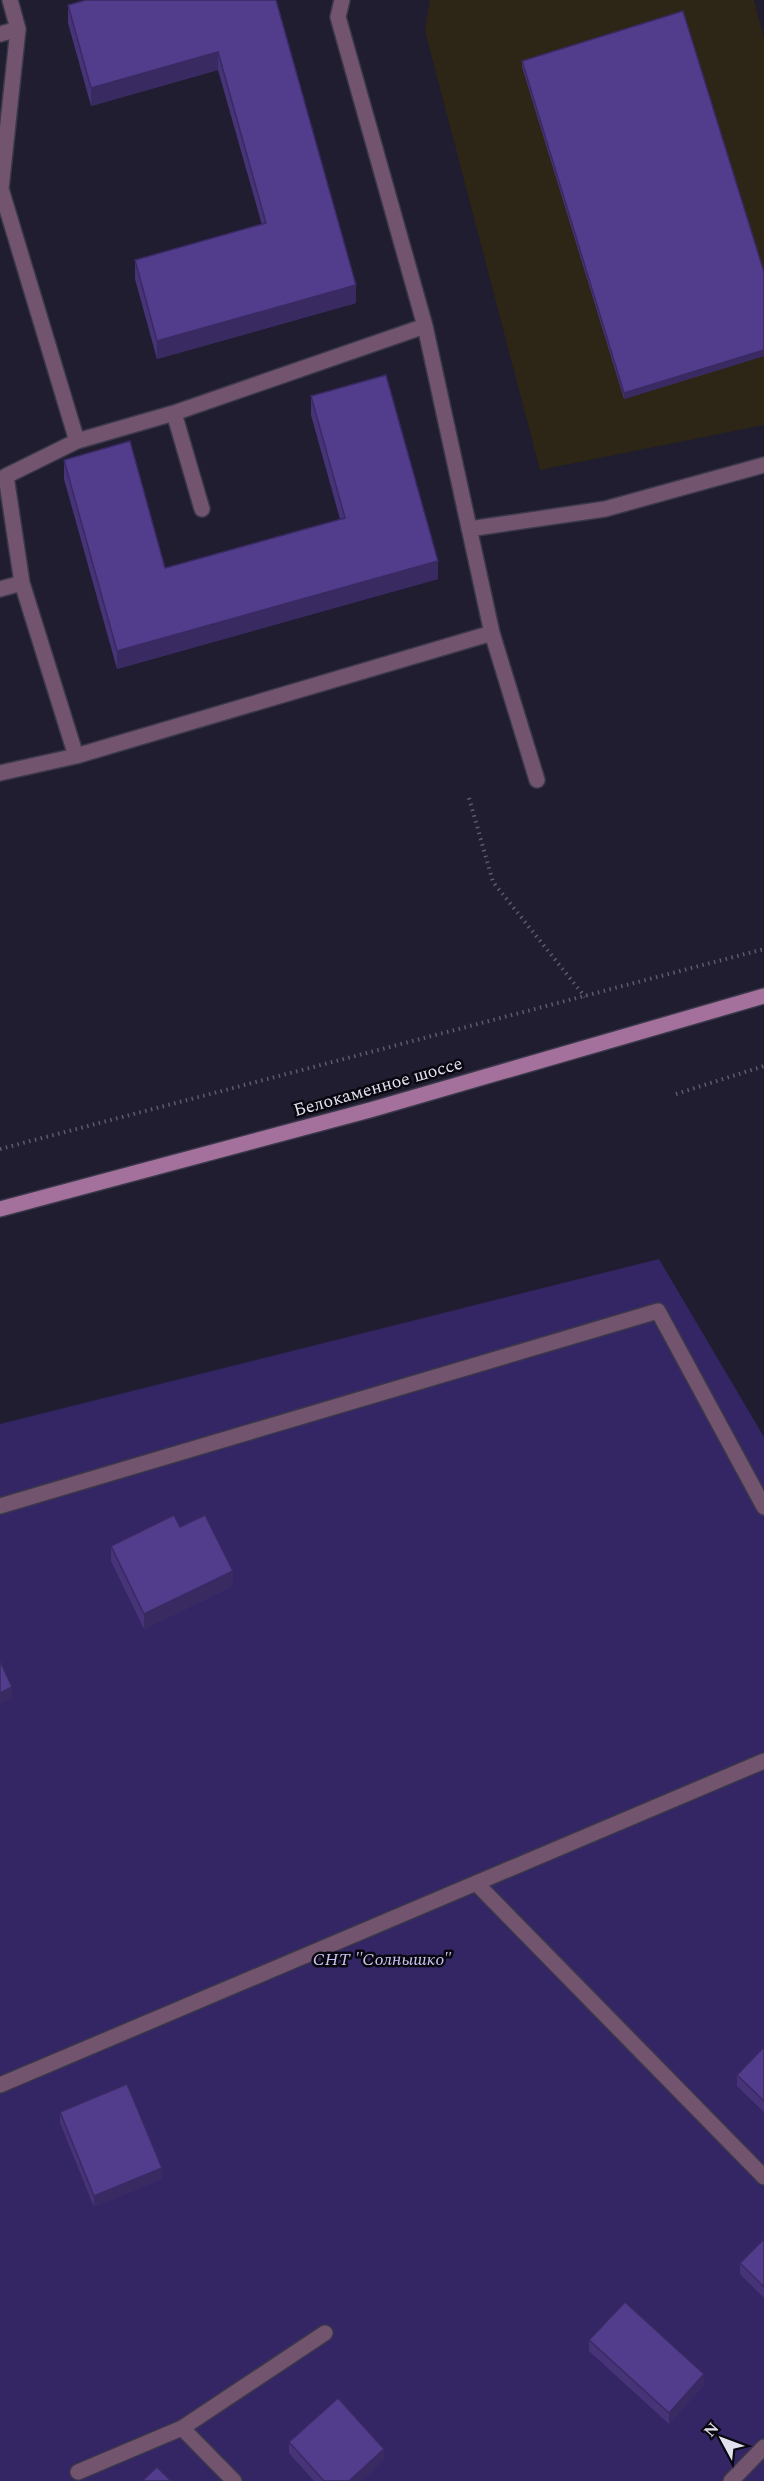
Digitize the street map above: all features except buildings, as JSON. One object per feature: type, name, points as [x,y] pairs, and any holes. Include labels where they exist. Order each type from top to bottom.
[{"type":"main road","name":"Белокаменное шоссе","points":[[0,1209],[370,1110],[764,996]]},
{"type":"street","points":[[10,0],[18,29],[1,189],[77,441]]},
{"type":"street","points":[[342,0],[338,17],[425,326],[492,633],[537,780]]},
{"type":"street","points":[[0,34],[18,29]]},
{"type":"street","points":[[76,756],[22,583],[6,476],[77,441],[174,413],[425,326]]},
{"type":"street","points":[[174,413],[202,509]]},
{"type":"street","points":[[469,529],[605,509],[764,465]]},
{"type":"street","points":[[0,589],[22,583]]},
{"type":"street","points":[[0,773],[76,756],[492,633]]},
{"type":"street","points":[[0,1506],[658,1311],[764,1507]]},
{"type":"street","points":[[0,2085],[764,1761]]},
{"type":"street","points":[[476,1883],[764,2177]]},
{"type":"street","points":[[78,2472],[183,2428],[325,2333]]},
{"type":"street","points":[[183,2428],[234,2481]]},
{"type":"street","points":[[731,2481],[764,2446]]},
{"type":"path","points":[[469,798],[493,882],[585,997]]},
{"type":"path","points":[[0,1149],[764,949]]},
{"type":"path","points":[[676,1094],[764,1066]]},
{"type":"shaded area","points":[[430,0],[754,0],[764,38],[764,425],[540,470],[425,31]]},
{"type":"green space","name":"СНТ \"Солнышко\"","points":[[659,1259],[764,1437],[764,2481],[0,2481],[0,1424]]}]
